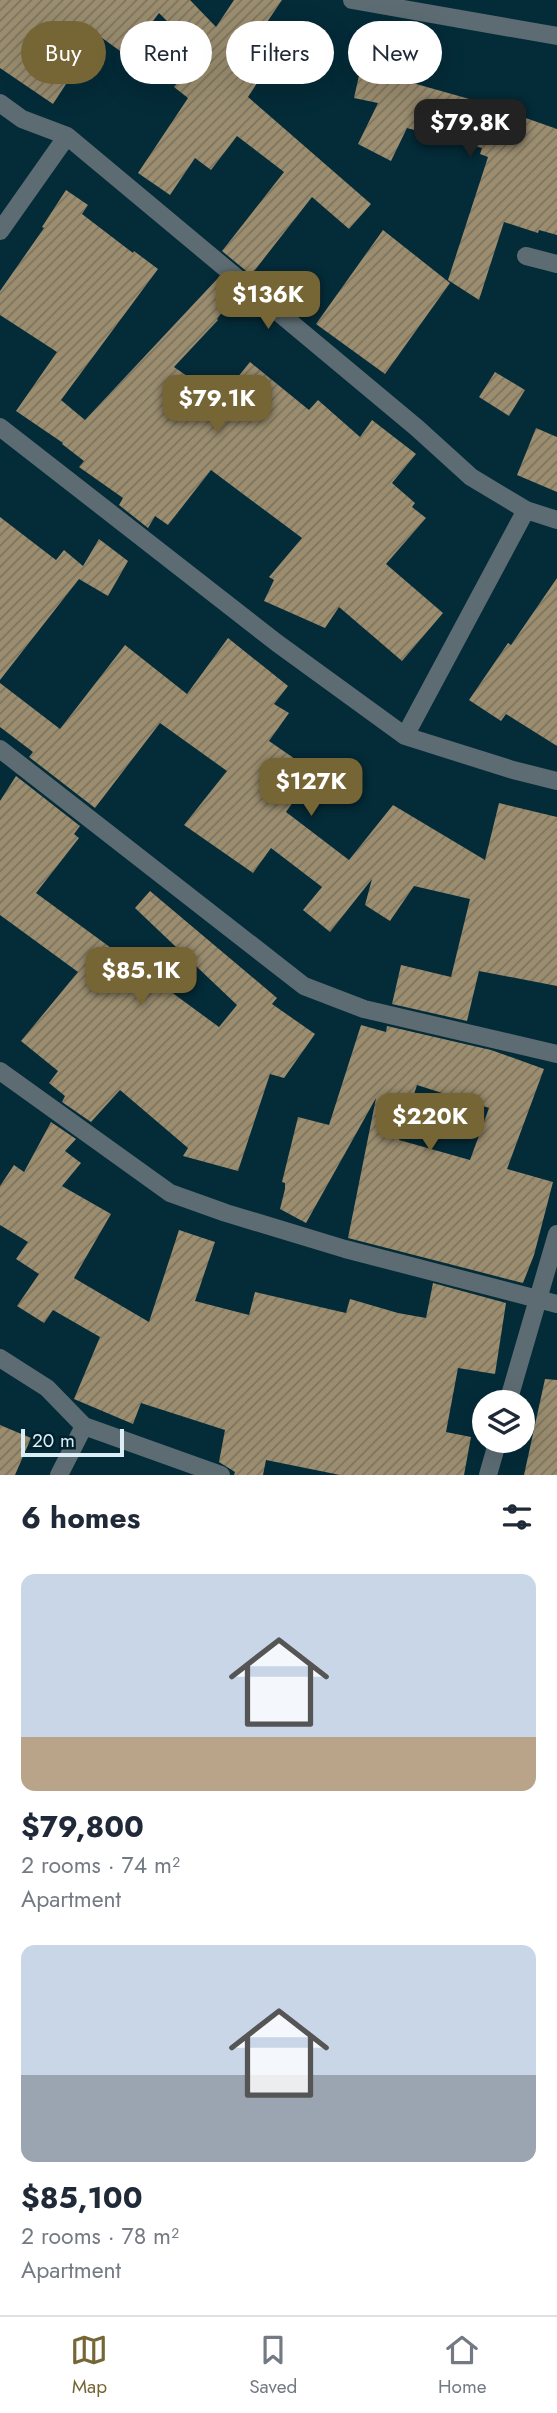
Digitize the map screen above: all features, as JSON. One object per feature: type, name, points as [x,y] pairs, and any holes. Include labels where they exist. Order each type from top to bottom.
[{"type":"street","points":[[352,0],[557,36]]},
{"type":"street","points":[[0,103],[22,119],[67,136],[417,428],[471,477],[526,510],[557,520]]},
{"type":"street","points":[[0,231],[67,136]]},
{"type":"street","points":[[526,256],[557,264]]},
{"type":"street","points":[[0,427],[277,643],[405,736],[557,781]]},
{"type":"street","points":[[405,736],[526,510]]},
{"type":"street","points":[[0,749],[304,986],[364,1009],[557,1054]]},
{"type":"street","points":[[0,1071],[170,1193],[345,1249],[557,1304]]},
{"type":"street","points":[[511,1390],[557,1234]]},
{"type":"street","points":[[0,1358],[47,1388],[84,1426],[221,1475]]},
{"type":"street","points":[[59,1475],[84,1426]]},
{"type":"street","points":[[488,1475],[494,1453]]},
{"type":"building","points":[[0,0],[190,0],[210,21],[167,21],[159,13],[153,21],[120,21],[120,51],[106,41],[106,21],[21,21],[21,82],[0,68]]},
{"type":"building","points":[[234,0],[282,0],[268,21],[226,21],[226,84],[256,84],[248,97],[371,204],[349,229],[312,197],[251,275],[222,251],[284,172],[237,136],[211,170],[195,158],[170,195],[138,173],[188,98],[174,87],[177,84],[212,84],[212,23],[216,27]]},
{"type":"building","points":[[24,84],[66,84],[53,104]]},
{"type":"building","points":[[357,84],[416,84],[480,102],[557,129],[557,235],[539,230],[538,233],[504,222],[479,300],[448,280],[488,157],[480,154],[482,148],[407,128],[391,161],[358,144],[378,103],[354,98]]},
{"type":"building","points":[[66,190],[88,205],[82,214],[158,269],[61,400],[85,420],[219,277],[237,293],[218,320],[174,367],[220,399],[250,362],[309,410],[318,400],[360,437],[372,420],[416,454],[392,483],[415,503],[412,507],[426,518],[386,564],[443,613],[402,661],[339,607],[325,628],[264,601],[274,580],[269,577],[302,538],[211,470],[168,525],[155,516],[148,528],[119,505],[123,498],[79,467],[84,461],[16,411],[57,352],[0,315],[0,291],[44,228],[42,227]]},
{"type":"building","points":[[383,230],[450,283],[385,374],[316,324]]},
{"type":"building","points":[[495,372],[525,390],[509,416],[479,397]]},
{"type":"building","points":[[536,428],[557,437],[557,492],[517,475]]},
{"type":"building","points":[[0,517],[56,560],[64,550],[83,566],[99,539],[128,561],[108,596],[79,579],[0,680]]},
{"type":"building","points":[[557,578],[557,746],[506,714],[501,721],[469,700]]},
{"type":"building","points":[[228,638],[288,686],[274,704],[289,713],[269,741],[314,772],[286,812],[349,860],[393,805],[485,860],[499,803],[557,817],[557,986],[479,971],[467,1021],[392,1004],[401,965],[451,977],[470,899],[414,886],[390,921],[365,905],[372,879],[330,932],[303,910],[322,887],[271,848],[253,873],[184,825],[227,771],[160,723],[95,808],[29,757],[33,752],[0,727],[0,683],[60,729],[125,645],[187,694]]},
{"type":"building","points":[[16,776],[80,826],[74,834],[79,838],[36,893],[219,1027],[237,1005],[135,908],[150,891],[277,998],[272,1004],[315,1034],[284,1078],[270,1074],[238,1171],[183,1156],[188,1148],[120,1090],[91,1122],[62,1102],[65,1096],[49,1083],[58,1071],[21,1041],[78,972],[0,915],[0,801]]},
{"type":"building","points":[[361,1025],[386,1032],[387,1026],[491,1050],[544,1069],[507,1169],[553,1182],[534,1255],[523,1283],[348,1238],[376,1098],[306,1223],[280,1209],[285,1189],[285,1183],[282,1182],[298,1117],[329,1125]],"holes":[[[417,1085],[489,1108],[470,1160],[399,1140]]]},
{"type":"building","points":[[51,1122],[76,1139],[65,1151],[81,1163],[62,1186],[111,1214],[74,1278],[149,1322],[179,1230],[215,1242],[195,1301],[249,1315],[255,1292],[346,1313],[350,1299],[426,1318],[433,1283],[506,1303],[495,1374],[458,1368],[446,1432],[471,1437],[464,1475],[340,1475],[266,1460],[263,1475],[234,1475],[235,1472],[219,1462],[225,1430],[141,1403],[133,1424],[74,1399],[100,1337],[53,1310],[44,1323],[17,1306],[39,1274],[16,1259],[28,1242],[0,1225],[0,1186],[14,1165],[24,1172]]},
{"type":"building","points":[[545,1379],[557,1380],[557,1475],[524,1475],[529,1453],[535,1453],[535,1425]]},
{"type":"building","points":[[0,1425],[31,1438],[15,1475],[0,1475]]}]
